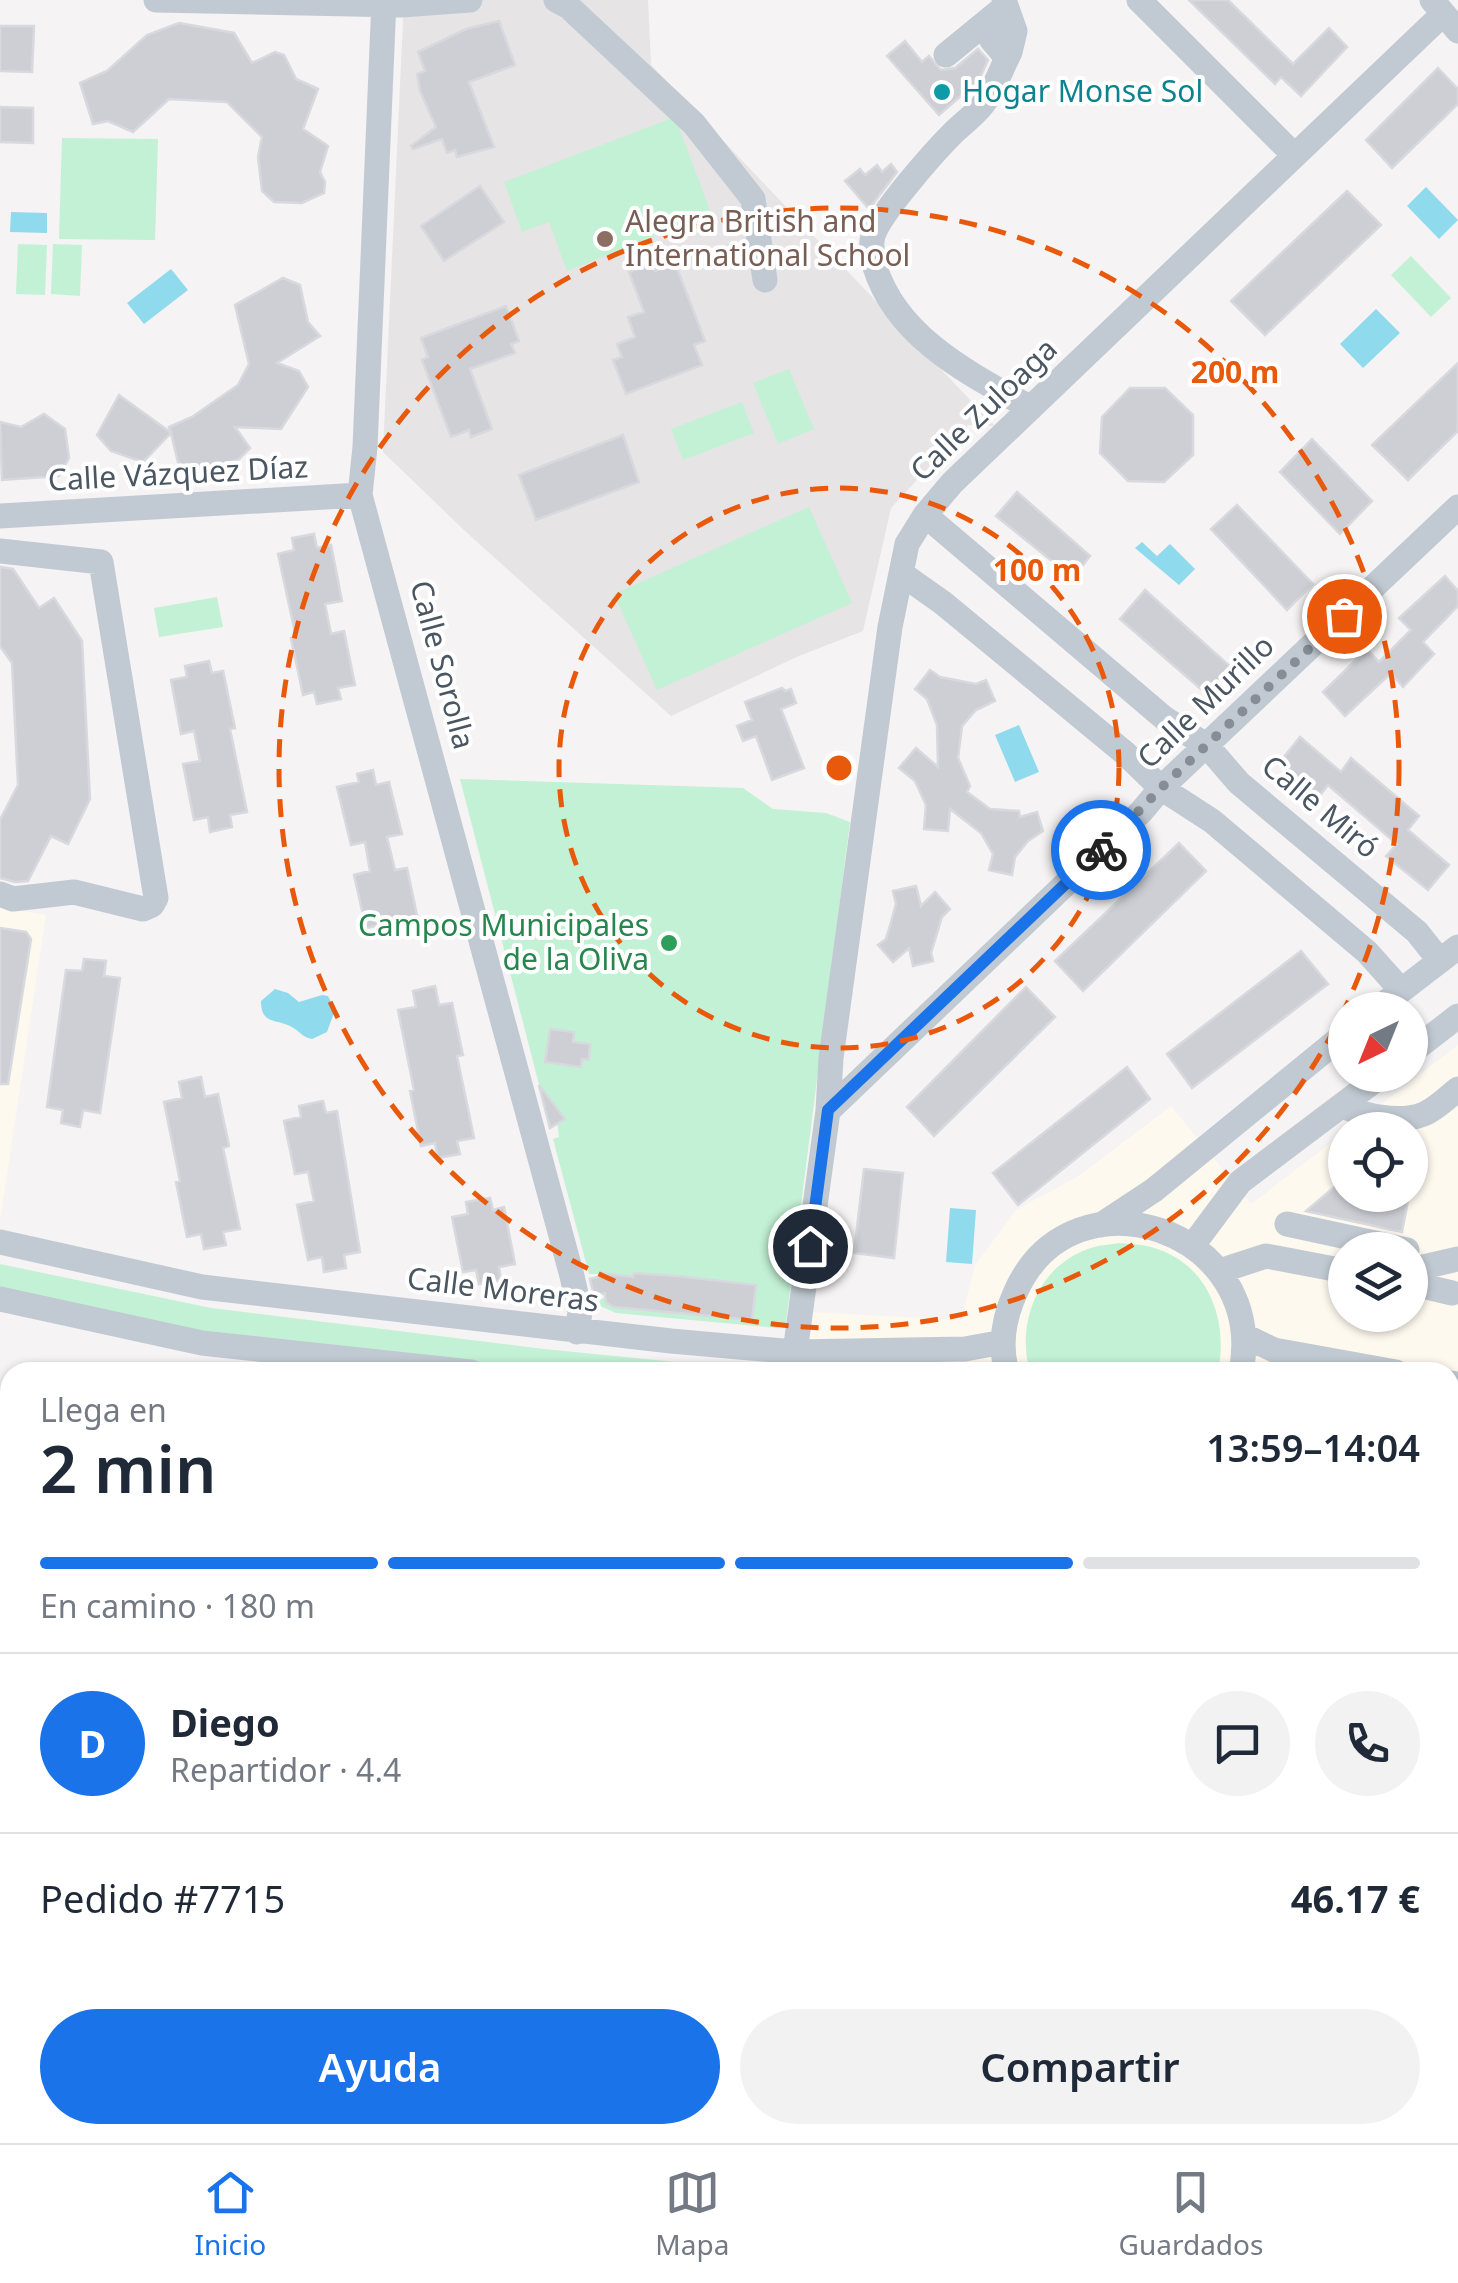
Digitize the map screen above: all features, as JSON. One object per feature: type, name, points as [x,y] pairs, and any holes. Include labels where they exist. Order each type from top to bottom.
[{"type":"street","points":[[156,0],[470,0]]},
{"type":"street","points":[[556,0],[569,7],[694,124],[753,199],[765,280]]},
{"type":"street","points":[[1139,0],[1288,149]]},
{"type":"street","name":"Calle Sorolla","points":[[384,3],[360,495],[572,1276],[580,1312],[577,1332]]},
{"type":"street","points":[[1006,8],[991,39],[1003,53],[1010,52],[986,102],[923,166],[888,212],[873,236],[873,258],[882,289],[918,333],[936,350],[1031,408]]},
{"type":"street","points":[[946,55],[1006,8]]},
{"type":"street","name":"Calle Zuloaga","points":[[795,1352],[828,1110],[830,1058],[890,628],[907,544],[925,514],[952,484],[1444,15]]},
{"type":"street","name":"Calle Vázquez Díaz","points":[[0,516],[360,495]]},
{"type":"street","name":"Calle Murillo","points":[[828,1110],[1458,507]]},
{"type":"street","points":[[0,894],[13,899],[74,892],[142,908],[152,906],[156,898],[96,511]]},
{"type":"street","name":"Calle Miró","points":[[925,514],[1164,718],[1208,746],[1239,783],[1449,954]]},
{"type":"street","points":[[0,552],[101,562]]},
{"type":"street","points":[[902,574],[1111,741],[1161,788],[1226,832],[1367,952],[1401,990]]},
{"type":"street","points":[[1398,992],[1449,954]]},
{"type":"street","points":[[1428,1039],[1458,1016]]},
{"type":"street","points":[[1005,1362],[1002,1342],[1008,1309],[1021,1279],[1042,1254],[1070,1236],[1101,1225],[1154,1190],[1328,1048]]},
{"type":"street","points":[[1342,1106],[1396,1119],[1425,1114],[1458,1089]]},
{"type":"street","points":[[1193,1245],[1240,1182],[1360,1092]]},
{"type":"street","points":[[1101,1225],[1133,1224],[1164,1230],[1193,1245],[1220,1271],[1237,1302],[1244,1336],[1243,1362]]},
{"type":"street","points":[[1287,1224],[1328,1233]]},
{"type":"street","name":"Calle Moreras","points":[[0,1242],[202,1287],[577,1332],[795,1352],[964,1348],[1002,1342]]},
{"type":"street","points":[[1220,1271],[1266,1256],[1328,1268]]},
{"type":"street","points":[[1428,1266],[1458,1259]]},
{"type":"street","points":[[1428,1288],[1452,1294]]},
{"type":"street","points":[[0,1299],[202,1344],[375,1362]]},
{"type":"street","points":[[1244,1336],[1274,1350],[1341,1362]]},
{"type":"shaded area","name":"Alegra British and International School","points":[[404,0],[648,0],[651,65],[995,426],[968,425],[891,508],[863,631],[799,656],[671,716],[383,452]]},
{"type":"shaded area","points":[[0,907],[46,915],[0,1221]]},
{"type":"shaded area","points":[[1458,1045],[1458,1362],[802,1362],[809,1312],[961,1320],[975,1265],[1016,1210],[1077,1177],[1171,1106],[1251,1204],[1328,1145],[1328,1212],[1428,1212],[1428,1112],[1371,1112],[1397,1092],[1428,1092],[1428,1068]]},
{"type":"green space","points":[[675,117],[711,213],[567,271],[549,222],[522,232],[504,182]]},
{"type":"green space","points":[[62,138],[158,139],[155,240],[59,239]]},
{"type":"green space","points":[[18,244],[47,245],[45,295],[16,294]]},
{"type":"green space","points":[[53,244],[82,245],[80,296],[51,294]]},
{"type":"green space","points":[[1411,256],[1451,298],[1431,317],[1391,275]]},
{"type":"green space","points":[[789,369],[814,429],[778,444],[753,383]]},
{"type":"green space","points":[[742,402],[754,433],[683,460],[671,429]]},
{"type":"green space","points":[[809,507],[852,603],[657,690],[614,594]]},
{"type":"green space","points":[[217,597],[223,627],[159,637],[154,608]]},
{"type":"green space","name":"Campos Municipales de la Oliva","points":[[460,779],[743,788],[773,809],[826,813],[850,822],[786,1322],[777,1328],[616,1313],[595,1300],[604,1298],[599,1274],[589,1274],[553,1139],[559,1137],[557,1120],[565,1119],[551,1100],[543,1100]]},
{"type":"green space","points":[[1119,1243],[1147,1246],[1187,1266],[1200,1279],[1217,1314],[1220,1362],[1028,1362],[1029,1317],[1044,1283],[1070,1257]]},
{"type":"green space","points":[[0,1264],[211,1308],[675,1362],[463,1362],[212,1333],[0,1288]]},
{"type":"water","points":[[1426,187],[1458,220],[1439,239],[1407,206]]},
{"type":"water","points":[[11,212],[47,213],[47,233],[10,232]]},
{"type":"water","points":[[171,269],[188,290],[144,324],[127,303]]},
{"type":"water","points":[[1376,309],[1400,333],[1363,368],[1340,344]]},
{"type":"water","points":[[1142,542],[1157,556],[1170,544],[1195,569],[1179,585],[1135,548]]},
{"type":"water","points":[[1019,725],[1039,772],[1015,782],[995,735]]},
{"type":"water","points":[[275,989],[299,1002],[328,996],[335,1010],[327,1032],[312,1039],[266,1017],[261,1001]]},
{"type":"water","points":[[950,1208],[976,1210],[972,1264],[946,1262]]},
{"type":"building","points":[[1189,0],[1228,0],[1293,64],[1329,28],[1347,47],[1301,96],[1281,77],[1275,84]]},
{"type":"building","points":[[499,21],[515,65],[469,82],[494,147],[457,157],[455,150],[447,153],[442,139],[413,149],[411,146],[436,127],[420,91],[417,74],[425,71],[418,52],[466,29]]},
{"type":"building","points":[[179,23],[234,33],[252,63],[275,52],[284,55],[296,79],[318,89],[303,129],[328,146],[320,172],[325,182],[324,193],[302,203],[274,202],[262,191],[258,157],[262,137],[227,102],[169,99],[133,132],[108,121],[93,124],[80,83],[107,71],[147,35]]},
{"type":"building","points":[[0,26],[34,26],[32,72],[0,71]]},
{"type":"building","name":"Hogar Monse Sol","points":[[905,41],[922,62],[929,56],[941,70],[955,68],[978,49],[988,60],[979,80],[939,115],[887,56]]},
{"type":"building","points":[[1438,68],[1458,89],[1458,104],[1392,168],[1366,140]]},
{"type":"building","points":[[0,107],[33,108],[33,143],[0,142]]},
{"type":"building","points":[[891,164],[897,172],[869,209],[845,181],[860,169],[865,175],[877,165],[882,172]]},
{"type":"building","points":[[480,186],[504,222],[444,261],[421,226]]},
{"type":"building","points":[[1347,191],[1381,225],[1265,335],[1231,301]]},
{"type":"building","points":[[652,263],[655,271],[675,263],[705,341],[694,345],[702,365],[626,394],[613,360],[622,357],[617,344],[635,337],[628,317],[644,312],[629,272]]},
{"type":"building","points":[[283,278],[300,285],[308,322],[320,336],[277,363],[299,371],[308,387],[281,429],[235,427],[250,448],[238,460],[189,472],[178,462],[171,433],[143,462],[111,451],[97,435],[119,395],[170,432],[169,427],[192,417],[238,385],[249,364],[235,305]]},
{"type":"building","points":[[506,306],[519,341],[511,344],[515,353],[470,369],[492,429],[471,437],[469,430],[451,437],[422,360],[428,357],[421,338]]},
{"type":"building","points":[[1458,363],[1458,431],[1408,480],[1372,445]]},
{"type":"building","points":[[1130,388],[1165,388],[1193,415],[1193,455],[1164,482],[1128,481],[1100,453],[1102,417]]},
{"type":"building","points":[[44,414],[65,429],[69,458],[59,476],[2,480],[0,422],[21,427]]},
{"type":"building","points":[[623,435],[639,482],[536,520],[519,475]]},
{"type":"building","points":[[1312,439],[1372,501],[1340,534],[1280,472]]},
{"type":"building","points":[[1017,492],[1090,556],[1073,578],[996,516]]},
{"type":"building","points":[[1237,505],[1313,584],[1287,610],[1211,529]]},
{"type":"building","points":[[314,534],[317,548],[331,545],[342,601],[325,604],[331,634],[344,631],[355,685],[338,688],[341,699],[317,704],[314,692],[303,695],[291,638],[296,637],[278,554],[294,550],[292,538]]},
{"type":"building","points":[[0,567],[13,569],[39,608],[54,598],[82,641],[90,799],[68,844],[51,836],[28,881],[15,882],[0,878],[0,820],[18,785],[12,663],[0,646]]},
{"type":"building","points":[[1445,576],[1458,591],[1458,606],[1423,642],[1434,654],[1403,687],[1391,673],[1345,716],[1323,692],[1367,649],[1379,662],[1411,630],[1399,618]]},
{"type":"building","points":[[1145,590],[1234,670],[1209,696],[1120,619]]},
{"type":"building","points":[[209,661],[212,673],[223,671],[247,812],[230,815],[232,827],[210,832],[208,817],[194,820],[183,764],[200,761],[194,731],[181,734],[171,680],[187,677],[185,666]]},
{"type":"building","points":[[930,670],[940,677],[976,684],[986,680],[995,701],[976,710],[962,726],[958,758],[970,786],[967,792],[990,809],[1019,811],[1020,817],[1037,812],[1043,831],[1015,857],[1012,875],[989,870],[993,854],[981,833],[950,809],[948,831],[924,829],[926,805],[915,781],[899,768],[916,748],[938,767],[937,725],[927,699],[915,689]]},
{"type":"building","points":[[782,688],[791,689],[796,703],[781,709],[804,768],[772,780],[756,736],[743,741],[737,726],[752,720],[745,702]]},
{"type":"building","points":[[1300,737],[1341,772],[1351,758],[1419,816],[1408,830],[1449,865],[1428,890],[1386,856],[1397,844],[1328,785],[1318,798],[1280,762]]},
{"type":"building","points":[[373,770],[376,785],[389,782],[402,834],[387,837],[395,870],[407,868],[418,920],[401,924],[403,933],[383,938],[380,925],[366,928],[354,875],[370,871],[365,842],[351,845],[337,787],[359,782],[357,774]]},
{"type":"building","points":[[1179,843],[1206,871],[1083,991],[1055,961]]},
{"type":"building","points":[[916,886],[921,906],[935,892],[950,909],[942,917],[931,953],[933,961],[913,966],[909,948],[893,962],[878,945],[886,939],[896,904],[893,891]]},
{"type":"building","points":[[0,928],[26,932],[31,939],[8,1084],[0,1084]]},
{"type":"building","points":[[1301,951],[1328,984],[1192,1088],[1167,1054]]},
{"type":"building","points":[[84,959],[106,961],[104,976],[120,978],[100,1113],[83,1110],[80,1127],[61,1123],[63,1110],[47,1107],[66,970],[82,971]]},
{"type":"building","points":[[435,986],[439,1005],[452,1003],[463,1055],[457,1056],[474,1138],[457,1141],[460,1154],[438,1158],[435,1143],[421,1146],[398,1010],[416,1007],[413,991]]},
{"type":"building","points":[[1026,987],[1055,1017],[934,1136],[907,1107]]},
{"type":"building","points":[[550,1029],[574,1032],[573,1042],[590,1044],[589,1060],[582,1059],[581,1067],[545,1062]]},
{"type":"building","points":[[1127,1067],[1150,1099],[1018,1205],[993,1173]]},
{"type":"building","points":[[201,1077],[205,1097],[218,1094],[229,1146],[223,1148],[240,1229],[223,1232],[226,1245],[204,1249],[201,1234],[187,1237],[164,1102],[182,1098],[179,1082]]},
{"type":"building","points":[[539,1085],[565,1119],[550,1128]]},
{"type":"building","points":[[323,1101],[326,1113],[337,1111],[360,1252],[344,1255],[346,1268],[324,1272],[322,1257],[308,1260],[297,1205],[314,1201],[308,1172],[295,1174],[284,1121],[301,1117],[299,1106]]},
{"type":"building","points":[[864,1169],[903,1173],[894,1258],[854,1253]]},
{"type":"building","points":[[1328,1192],[1328,1212],[1406,1212],[1402,1232],[1306,1211]]},
{"type":"building","points":[[490,1198],[493,1210],[504,1207],[515,1264],[499,1267],[501,1280],[479,1284],[476,1270],[463,1272],[452,1217],[468,1214],[466,1202]]},
{"type":"building","points":[[601,1273],[756,1285],[752,1320],[614,1307],[606,1303],[605,1293],[594,1296],[590,1279],[602,1276]]},
{"type":"way so far","points":[[1101,850],[1161,788],[1344,616]]},
{"type":"place","name":"Hogar Monse Sol","points":[[942,92]]},
{"type":"place","name":"Alegra British and International School","points":[[605,239]]},
{"type":"place","name":"Campos Municipales de la Oliva","points":[[669,943]]},
{"type":"route","points":[[810,1246],[828,1110],[1101,850]]}]
